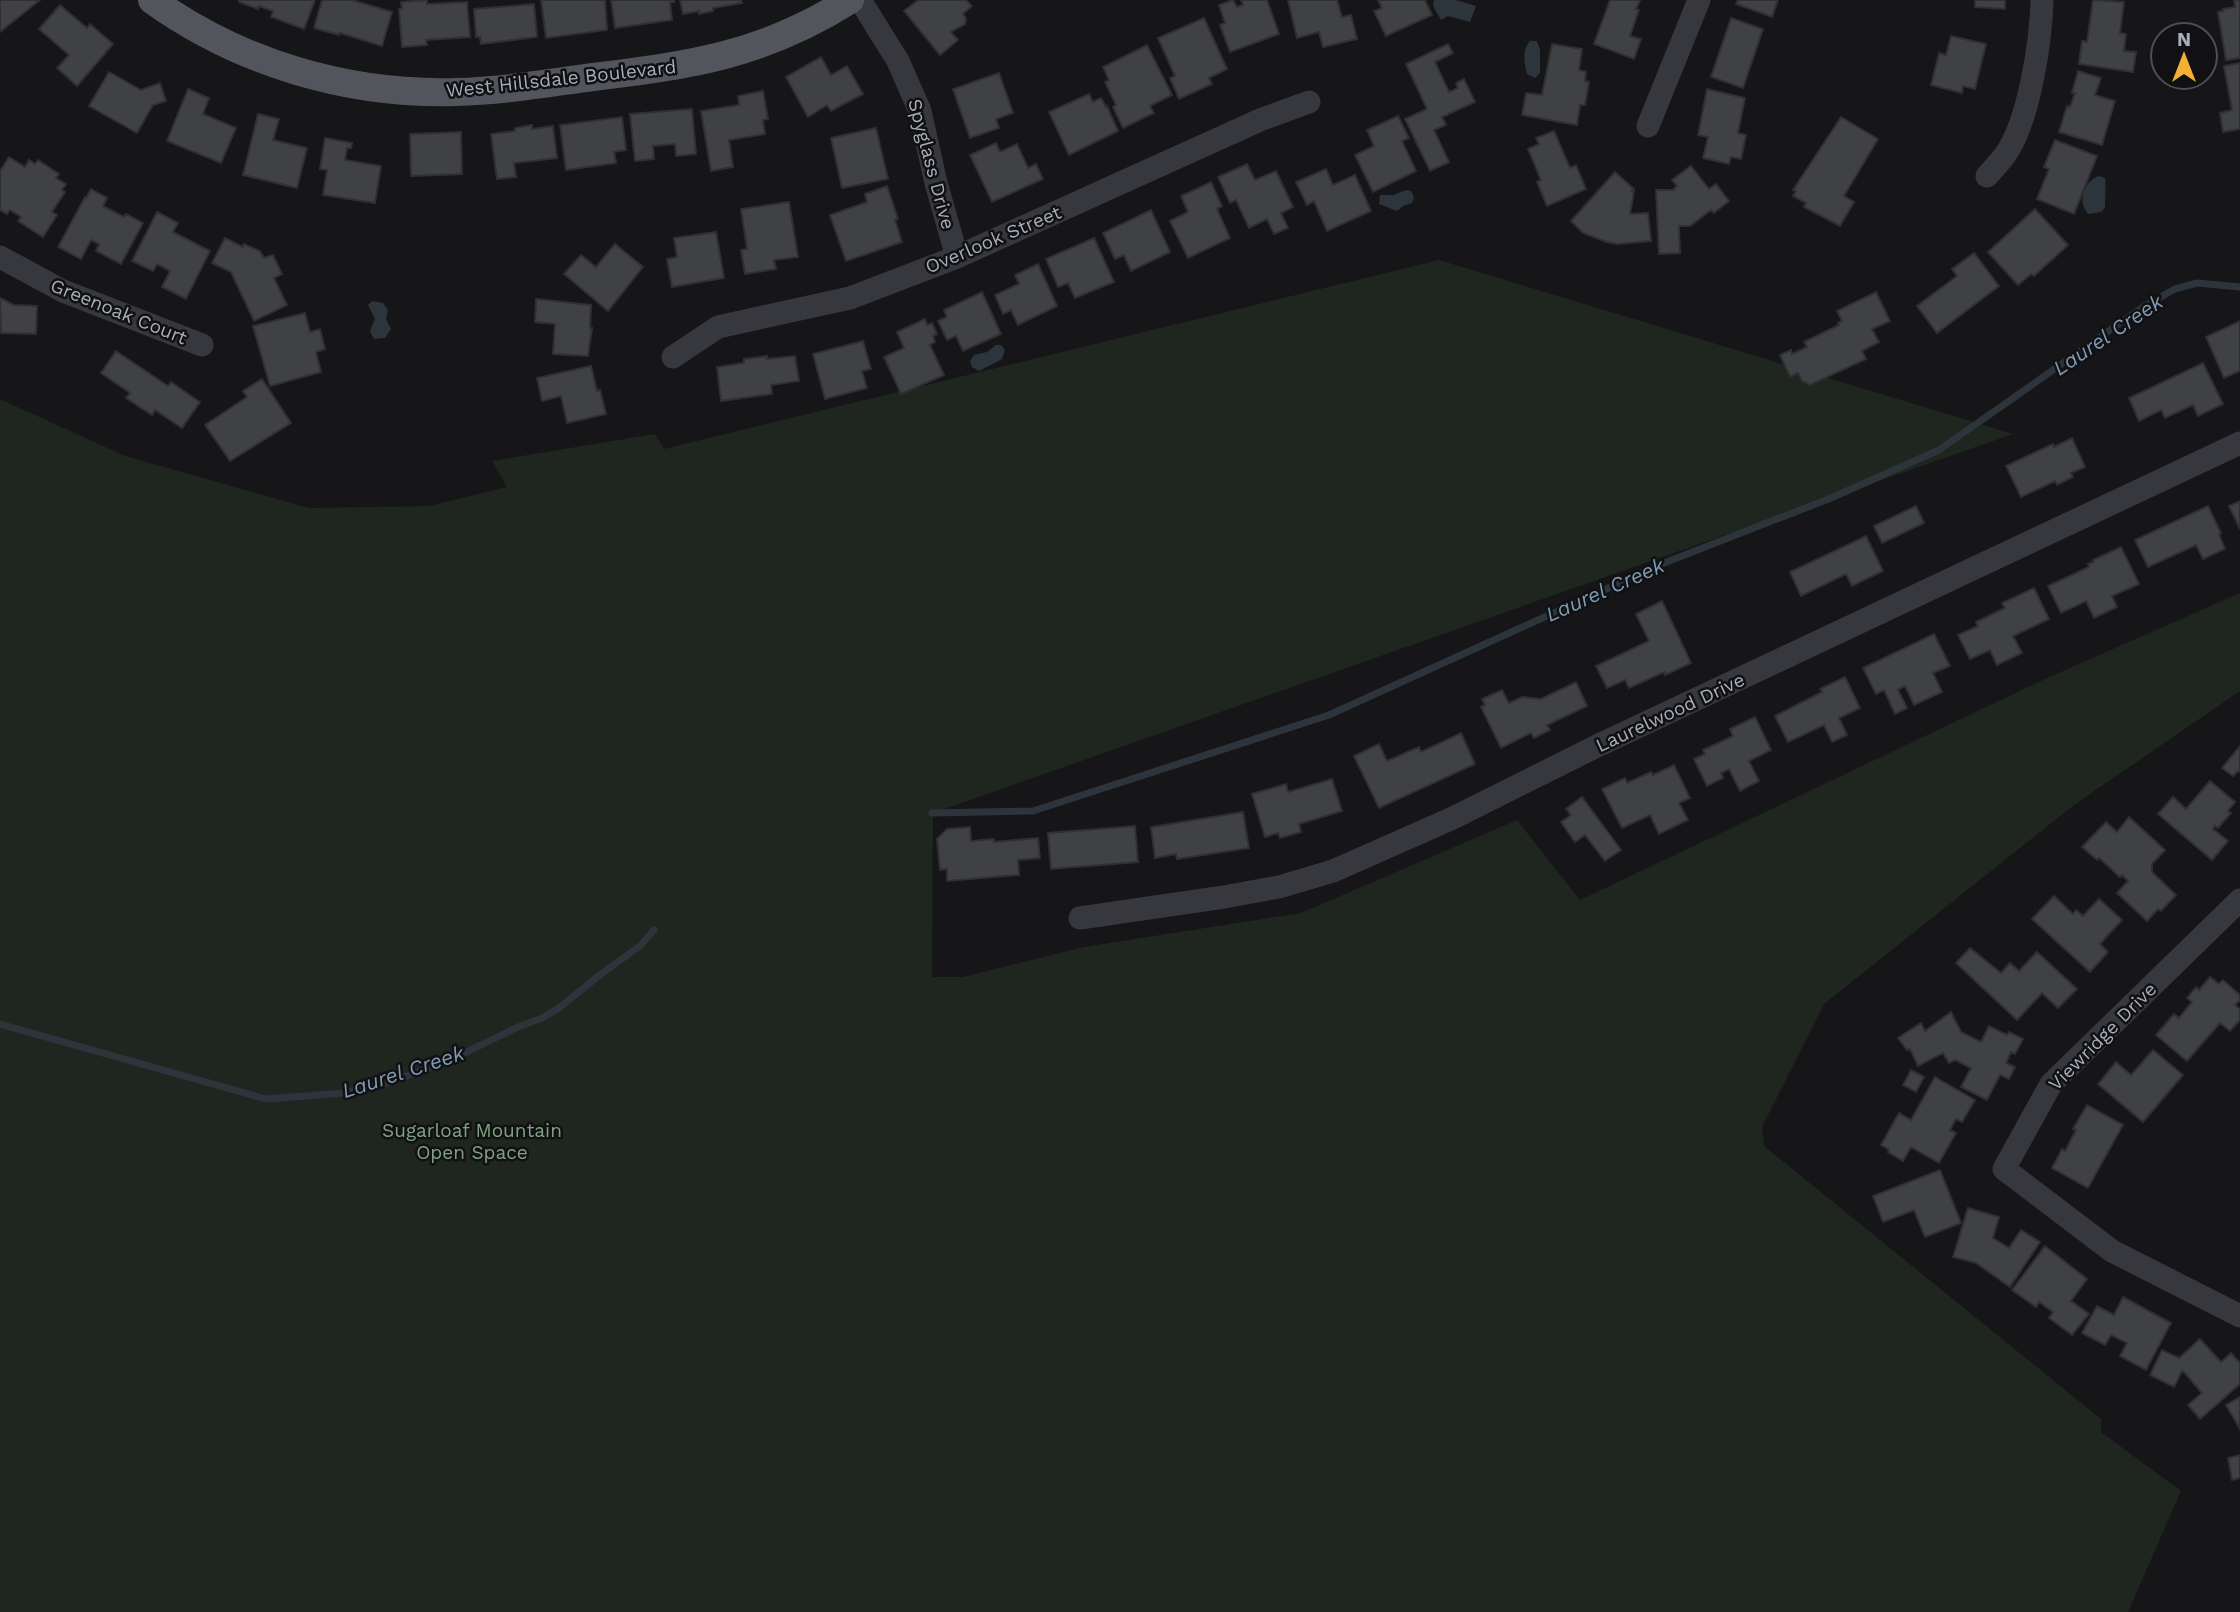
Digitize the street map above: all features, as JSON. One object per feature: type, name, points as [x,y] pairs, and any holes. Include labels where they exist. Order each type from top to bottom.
[{"type":"main road","name":"West Hillsdale Boulevard","points":[[152,0],[208,36],[286,68],[326,80],[368,87],[410,92],[457,93],[595,77],[708,60],[770,42],[850,0]]},
{"type":"street","name":"Spyglass Drive","points":[[860,0],[898,61],[920,111],[936,183],[957,257]]},
{"type":"street","points":[[1648,127],[1699,0]]},
{"type":"street","points":[[1987,176],[2006,154],[2019,127],[2036,63],[2042,0]]},
{"type":"street","name":"Overlook Street","points":[[673,357],[718,327],[850,298],[957,257],[1259,120],[1309,102]]},
{"type":"street","name":"Greenoak Court","points":[[0,257],[63,291],[202,345]]},
{"type":"street","name":"Laurelwood Drive","points":[[1080,918],[1279,887],[1333,870],[1453,818],[1597,746],[2240,443]]},
{"type":"street","name":"Viewridge Drive","points":[[2240,900],[2051,1084],[2004,1169],[2112,1251],[2240,1316]]},
{"type":"green space","name":"Sugarloaf Mountain Open Space","points":[[1439,260],[2013,434],[933,813],[932,977],[963,977],[1084,947],[1301,913],[1517,820],[1580,900],[2045,679],[2240,593],[2240,691],[2074,805],[1824,1004],[1762,1127],[1764,1146],[2101,1419],[2101,1432],[2181,1491],[2128,1612],[0,1612],[0,399],[125,456],[309,508],[429,506],[507,487],[492,461],[655,434],[664,449]]},
{"type":"shaded area","points":[[1434,0],[1456,0],[1476,6],[1470,22],[1448,16],[1441,20],[1433,6]]},
{"type":"shaded area","points":[[1530,41],[1537,41],[1540,50],[1540,73],[1535,78],[1527,74],[1525,65],[1525,52]]},
{"type":"shaded area","points":[[2098,176],[2105,178],[2105,208],[2101,212],[2088,214],[2083,203],[2083,193],[2089,183]]},
{"type":"shaded area","points":[[1411,191],[1414,197],[1412,203],[1397,211],[1379,204],[1380,195],[1393,195]]},
{"type":"shaded area","points":[[372,301],[383,303],[388,310],[386,319],[391,329],[385,338],[374,339],[370,331],[375,319],[368,305]]},
{"type":"shaded area","points":[[996,345],[1001,345],[1005,350],[1002,359],[979,371],[972,367],[970,361],[974,355],[987,352]]},
{"type":"building","points":[[0,0],[40,0],[0,32]]},
{"type":"building","points":[[239,0],[315,0],[304,29],[271,17],[273,11],[259,6],[258,9]]},
{"type":"building","points":[[322,0],[352,0],[392,12],[382,46],[314,28]]},
{"type":"building","points":[[427,0],[427,4],[467,2],[470,37],[426,40],[427,45],[402,47],[399,9],[402,9],[401,2]]},
{"type":"building","points":[[541,0],[605,0],[607,30],[546,38]]},
{"type":"building","points":[[611,0],[674,0],[670,3],[672,20],[615,28]]},
{"type":"building","points":[[680,0],[741,0],[742,3],[713,8],[713,11],[699,14],[699,11],[683,14]]},
{"type":"building","points":[[918,0],[966,0],[972,6],[963,14],[966,18],[965,24],[951,32],[958,40],[940,55],[904,11]]},
{"type":"building","points":[[1233,0],[1237,7],[1243,5],[1241,0],[1267,0],[1279,34],[1230,52],[1220,25],[1225,23],[1219,5]]},
{"type":"building","points":[[1288,0],[1337,0],[1342,17],[1351,15],[1357,39],[1323,47],[1319,32],[1297,38]]},
{"type":"building","points":[[1378,0],[1425,0],[1432,15],[1386,36],[1374,11],[1382,8]]},
{"type":"building","points":[[1610,0],[1640,0],[1630,36],[1641,39],[1634,59],[1594,44]]},
{"type":"building","points":[[1738,0],[1778,0],[1772,17],[1736,4]]},
{"type":"building","points":[[1975,0],[2005,0],[2005,9],[1975,7]]},
{"type":"building","points":[[2093,0],[2124,2],[2120,33],[2126,34],[2124,51],[2136,52],[2133,72],[2079,64],[2082,41],[2087,42]]},
{"type":"building","points":[[2234,0],[2240,0],[2240,58],[2226,60],[2218,12],[2235,7]]},
{"type":"building","points":[[534,4],[537,37],[481,44],[480,37],[476,37],[474,9]]},
{"type":"building","points":[[60,5],[87,28],[90,24],[113,44],[77,86],[57,68],[69,55],[39,29]]},
{"type":"building","points":[[1204,18],[1227,69],[1209,78],[1212,84],[1179,99],[1170,78],[1175,76],[1158,38]]},
{"type":"building","points":[[1731,18],[1763,29],[1743,88],[1711,77]]},
{"type":"building","points":[[1951,36],[1986,44],[1975,89],[1963,86],[1962,93],[1931,85],[1939,53],[1946,55]]},
{"type":"building","points":[[1448,44],[1453,53],[1435,62],[1449,92],[1458,88],[1456,83],[1464,79],[1475,102],[1442,117],[1446,125],[1434,130],[1449,162],[1430,171],[1405,119],[1427,109],[1406,64]]},
{"type":"building","points":[[1552,44],[1582,49],[1579,70],[1586,72],[1585,81],[1589,82],[1585,105],[1580,105],[1577,125],[1522,115],[1526,93],[1542,95]]},
{"type":"building","points":[[1147,45],[1172,95],[1150,106],[1154,113],[1123,128],[1113,107],[1116,105],[1105,82],[1109,80],[1103,67]]},
{"type":"building","points":[[821,57],[831,75],[847,66],[863,94],[831,111],[827,105],[808,117],[786,77]]},
{"type":"building","points":[[2240,63],[2240,129],[2223,132],[2220,113],[2232,110],[2224,66]]},
{"type":"building","points":[[2078,71],[2101,78],[2095,95],[2115,101],[2102,145],[2059,132],[2067,106],[2070,107],[2075,93],[2072,93]]},
{"type":"building","points":[[109,72],[141,90],[160,83],[166,101],[153,105],[137,133],[89,106]]},
{"type":"building","points":[[999,73],[1013,113],[996,119],[999,128],[970,138],[953,89]]},
{"type":"building","points":[[188,89],[209,98],[203,114],[236,128],[221,163],[167,141]]},
{"type":"building","points":[[1707,89],[1745,98],[1738,133],[1746,135],[1741,159],[1731,157],[1729,164],[1703,158],[1708,137],[1698,135]]},
{"type":"building","points":[[763,91],[768,119],[763,120],[765,134],[729,140],[733,167],[711,171],[701,111],[739,105],[738,96]]},
{"type":"building","points":[[1089,94],[1093,102],[1101,98],[1118,131],[1069,155],[1049,112]]},
{"type":"building","points":[[692,109],[696,154],[676,156],[675,144],[653,146],[654,159],[635,161],[630,114]]},
{"type":"building","points":[[258,114],[279,119],[273,140],[307,148],[297,188],[243,175]]},
{"type":"building","points":[[1398,116],[1409,138],[1402,141],[1416,171],[1373,192],[1355,155],[1374,146],[1367,130]]},
{"type":"building","points":[[622,117],[626,150],[614,152],[616,163],[566,170],[560,125]]},
{"type":"building","points":[[1841,117],[1878,139],[1844,196],[1854,202],[1840,226],[1804,207],[1806,203],[1793,196],[1796,191],[1793,190]]},
{"type":"building","points":[[532,125],[532,129],[553,126],[557,158],[514,163],[516,177],[497,179],[491,134],[515,131],[515,128]]},
{"type":"building","points":[[876,128],[888,179],[842,188],[831,138]]},
{"type":"building","points":[[1554,131],[1570,168],[1576,165],[1586,189],[1547,206],[1537,182],[1541,180],[1528,149],[1539,144],[1536,138]]},
{"type":"building","points":[[461,132],[462,174],[411,176],[410,134]]},
{"type":"building","points":[[325,138],[352,143],[351,148],[347,148],[345,160],[381,166],[375,203],[323,195],[327,170],[320,169]]},
{"type":"building","points":[[2055,140],[2097,156],[2074,214],[2037,199],[2049,169],[2044,167]]},
{"type":"building","points":[[996,143],[1000,152],[1017,144],[1028,168],[1036,164],[1043,179],[992,202],[970,155]]},
{"type":"building","points":[[9,157],[25,167],[29,160],[35,164],[38,160],[59,174],[56,178],[66,184],[62,190],[65,192],[52,212],[57,215],[43,237],[18,221],[21,217],[10,210],[7,214],[0,210],[0,171]]},
{"type":"building","points":[[1247,164],[1255,180],[1276,171],[1293,207],[1281,213],[1288,228],[1274,234],[1267,219],[1249,228],[1236,200],[1230,203],[1218,177]]},
{"type":"building","points":[[1691,166],[1709,189],[1716,184],[1729,201],[1714,213],[1711,210],[1690,226],[1679,226],[1680,253],[1659,254],[1656,190],[1673,190],[1677,186],[1672,180]]},
{"type":"building","points":[[1326,169],[1333,185],[1355,175],[1371,211],[1327,231],[1314,201],[1307,205],[1296,182]]},
{"type":"building","points":[[1615,172],[1634,189],[1630,214],[1648,213],[1651,241],[1617,244],[1607,242],[1583,233],[1571,221]]},
{"type":"building","points":[[1211,182],[1222,206],[1217,209],[1230,238],[1188,258],[1170,221],[1188,212],[1181,196]]},
{"type":"building","points":[[887,186],[902,242],[846,261],[830,215],[867,202],[865,194]]},
{"type":"building","points":[[91,189],[107,198],[103,206],[143,223],[121,264],[96,251],[99,244],[91,240],[81,259],[58,247]]},
{"type":"building","points":[[789,202],[798,257],[774,260],[776,269],[745,274],[741,250],[747,249],[741,209]]},
{"type":"building","points":[[2035,209],[2068,245],[2034,276],[2031,274],[2018,285],[1988,252]]},
{"type":"building","points":[[1151,210],[1170,252],[1131,271],[1124,255],[1115,259],[1103,233]]},
{"type":"building","points":[[157,212],[178,223],[173,232],[210,251],[186,299],[162,287],[170,271],[157,264],[153,271],[132,261]]},
{"type":"building","points":[[716,232],[724,278],[672,287],[667,259],[677,257],[674,238]]},
{"type":"building","points":[[225,238],[243,247],[244,244],[260,251],[264,258],[273,255],[282,274],[274,278],[287,305],[254,321],[231,272],[212,263]]},
{"type":"building","points":[[1094,238],[1114,282],[1075,298],[1068,283],[1058,287],[1046,259]]},
{"type":"building","points":[[615,244],[643,267],[608,311],[564,274],[581,255],[596,267]]},
{"type":"building","points":[[1974,253],[1999,286],[1937,333],[1917,306],[1957,276],[1952,269]]},
{"type":"building","points":[[1038,264],[1057,306],[1018,325],[1011,310],[1003,314],[995,295],[1019,284],[1015,275]]},
{"type":"building","points":[[982,292],[1001,334],[963,351],[956,336],[947,340],[938,321],[947,317],[944,310]]},
{"type":"building","points":[[1876,292],[1890,321],[1872,329],[1879,342],[1862,351],[1866,359],[1810,385],[1802,381],[1798,373],[1790,377],[1780,355],[1791,350],[1792,354],[1807,347],[1804,342],[1839,325],[1842,321],[1837,311]]},
{"type":"building","points":[[0,298],[14,305],[37,306],[36,334],[1,333]]},
{"type":"building","points":[[536,299],[591,305],[592,328],[588,356],[553,354],[555,324],[535,322]]},
{"type":"building","points":[[305,313],[310,332],[320,329],[325,349],[316,352],[321,372],[270,386],[253,326]]},
{"type":"building","points":[[925,319],[927,325],[932,323],[937,334],[933,336],[935,342],[930,345],[944,375],[901,394],[884,357],[904,348],[897,332]]},
{"type":"building","points":[[2240,321],[2240,371],[2224,378],[2206,337]]},
{"type":"building","points":[[863,341],[871,369],[862,371],[867,388],[825,399],[813,354]]},
{"type":"building","points":[[116,351],[168,386],[171,382],[200,402],[182,428],[155,410],[152,415],[126,398],[130,393],[101,373]]},
{"type":"building","points":[[767,356],[767,359],[795,356],[799,381],[771,385],[772,394],[721,401],[717,367]]},
{"type":"building","points":[[2203,363],[2223,404],[2198,416],[2193,405],[2165,418],[2161,410],[2139,421],[2129,398]]},
{"type":"building","points":[[591,366],[606,414],[567,423],[561,396],[542,401],[537,378]]},
{"type":"building","points":[[262,379],[291,423],[230,461],[205,425],[247,397],[243,391]]},
{"type":"building","points":[[2072,438],[2085,467],[2071,473],[2073,477],[2057,485],[2055,481],[2021,497],[2006,466]]},
{"type":"building","points":[[2240,501],[2240,529],[2229,506]]},
{"type":"building","points":[[1916,506],[1924,523],[1882,543],[1874,526]]},
{"type":"building","points":[[2208,506],[2221,533],[2219,534],[2225,549],[2203,559],[2196,545],[2148,567],[2135,540]]},
{"type":"building","points":[[1866,536],[1883,571],[1852,586],[1846,574],[1801,596],[1790,572]]},
{"type":"building","points":[[2121,547],[2139,584],[2112,596],[2117,607],[2094,618],[2086,601],[2061,613],[2048,586],[2089,567],[2088,564],[2094,562],[2093,560]]},
{"type":"building","points":[[2034,588],[2049,619],[2013,636],[2022,653],[1997,665],[1990,650],[1970,659],[1958,635],[1978,626],[1976,622],[2005,608],[2002,603]]},
{"type":"building","points":[[1662,601],[1691,663],[1629,688],[1625,680],[1607,688],[1596,666],[1649,641],[1636,614]]},
{"type":"building","points":[[1934,634],[1950,666],[1933,673],[1942,692],[1914,705],[1905,686],[1898,690],[1907,708],[1895,714],[1884,690],[1876,694],[1863,668]]},
{"type":"building","points":[[1845,677],[1860,708],[1839,718],[1847,735],[1832,742],[1824,725],[1788,742],[1775,716]]},
{"type":"building","points":[[1576,682],[1587,706],[1547,725],[1550,730],[1534,738],[1531,733],[1501,748],[1481,707],[1485,705],[1482,699],[1502,690],[1509,703],[1522,697],[1541,699]]},
{"type":"building","points":[[1755,717],[1771,750],[1749,761],[1759,781],[1740,791],[1729,769],[1721,773],[1723,778],[1707,786],[1694,759],[1705,754],[1703,750],[1733,736],[1730,729]]},
{"type":"building","points":[[1461,733],[1475,764],[1379,808],[1354,756],[1379,744],[1387,761],[1419,747],[1421,752]]},
{"type":"building","points":[[2240,746],[2240,772],[2233,776],[2222,768]]},
{"type":"building","points":[[1674,765],[1690,798],[1679,803],[1688,820],[1659,834],[1650,815],[1622,828],[1602,789],[1625,778],[1627,783]]},
{"type":"building","points":[[1332,779],[1342,811],[1299,824],[1301,832],[1280,838],[1278,833],[1265,837],[1252,794],[1286,784],[1288,792]]},
{"type":"building","points":[[2210,781],[2235,802],[2228,811],[2231,813],[2218,828],[2215,826],[2213,829],[2228,841],[2212,860],[2158,814],[2173,797],[2186,809]]},
{"type":"building","points":[[1582,797],[1621,850],[1605,861],[1585,835],[1575,842],[1561,822],[1571,815],[1566,809]]},
{"type":"building","points":[[1243,812],[1249,848],[1177,859],[1176,854],[1155,858],[1151,827]]},
{"type":"building","points":[[2129,817],[2165,850],[2152,864],[2152,872],[2176,895],[2147,921],[2117,893],[2128,881],[2082,847],[2106,822],[2117,832]]},
{"type":"building","points":[[1135,826],[1138,862],[1051,869],[1048,833]]},
{"type":"building","points":[[970,827],[971,841],[1038,838],[1040,858],[1018,860],[1019,875],[947,881],[947,869],[940,870],[937,839],[947,829]]},
{"type":"building","points":[[2054,896],[2073,914],[2076,910],[2083,916],[2099,899],[2122,920],[2100,944],[2108,952],[2090,972],[2032,919]]},
{"type":"building","points":[[1970,948],[2001,973],[2010,963],[2019,971],[2037,952],[2077,989],[2058,1008],[2042,993],[2017,1020],[1956,963]]},
{"type":"building","points":[[2210,977],[2219,984],[2223,980],[2240,995],[2240,1000],[2235,1005],[2240,1009],[2240,1020],[2230,1031],[2220,1023],[2187,1061],[2156,1035],[2174,1014],[2179,1018],[2192,1002],[2187,998],[2196,987],[2199,990]]},
{"type":"building","points":[[1951,1012],[1961,1032],[1981,1042],[1989,1026],[2023,1039],[2015,1054],[2011,1052],[2006,1063],[2015,1067],[2009,1079],[2000,1075],[1987,1100],[1961,1087],[1971,1068],[1955,1060],[1949,1063],[1943,1053],[1918,1066],[1910,1049],[1907,1050],[1898,1038],[1921,1023],[1925,1031]]},
{"type":"building","points":[[2153,1050],[2183,1075],[2143,1122],[2098,1084],[2116,1062],[2131,1075]]},
{"type":"building","points":[[1911,1070],[1924,1077],[1916,1092],[1903,1085]]},
{"type":"building","points":[[1935,1077],[1975,1100],[1962,1122],[1956,1119],[1950,1130],[1956,1133],[1939,1163],[1911,1147],[1903,1161],[1881,1145],[1899,1113],[1911,1120]]},
{"type":"building","points":[[2087,1105],[2123,1125],[2088,1188],[2052,1168],[2062,1149],[2065,1151],[2076,1130],[2073,1129]]},
{"type":"building","points":[[1940,1170],[1961,1223],[1925,1237],[1914,1210],[1883,1222],[1873,1196]]},
{"type":"building","points":[[1968,1208],[1999,1217],[1993,1238],[2009,1248],[2021,1230],[2040,1242],[2010,1287],[1976,1263],[1953,1257]]},
{"type":"building","points":[[2045,1246],[2087,1279],[2071,1301],[2089,1314],[2072,1335],[2049,1318],[2053,1312],[2039,1302],[2036,1307],[2012,1290]]},
{"type":"building","points":[[2123,1297],[2171,1323],[2146,1370],[2120,1356],[2127,1343],[2111,1335],[2105,1345],[2082,1333],[2097,1306],[2114,1315]]},
{"type":"building","points":[[2200,1339],[2221,1362],[2231,1353],[2240,1363],[2240,1384],[2200,1419],[2188,1405],[2202,1393],[2184,1372],[2182,1371],[2174,1387],[2150,1375],[2162,1350],[2179,1358]]},
{"type":"building","points":[[2240,1397],[2240,1429],[2226,1405]]},
{"type":"building","points":[[2240,1455],[2240,1478],[2232,1480],[2228,1458]]},
{"type":"waterway","name":"Laurel Creek","points":[[932,813],[1033,811],[1329,715],[1659,565],[1831,498],[1939,450],[2143,307],[2175,289],[2197,283],[2240,287]]},
{"type":"waterway","name":"Laurel Creek","points":[[0,1024],[266,1099],[344,1093],[387,1083],[450,1060],[542,1018],[640,946],[654,930]]}]
